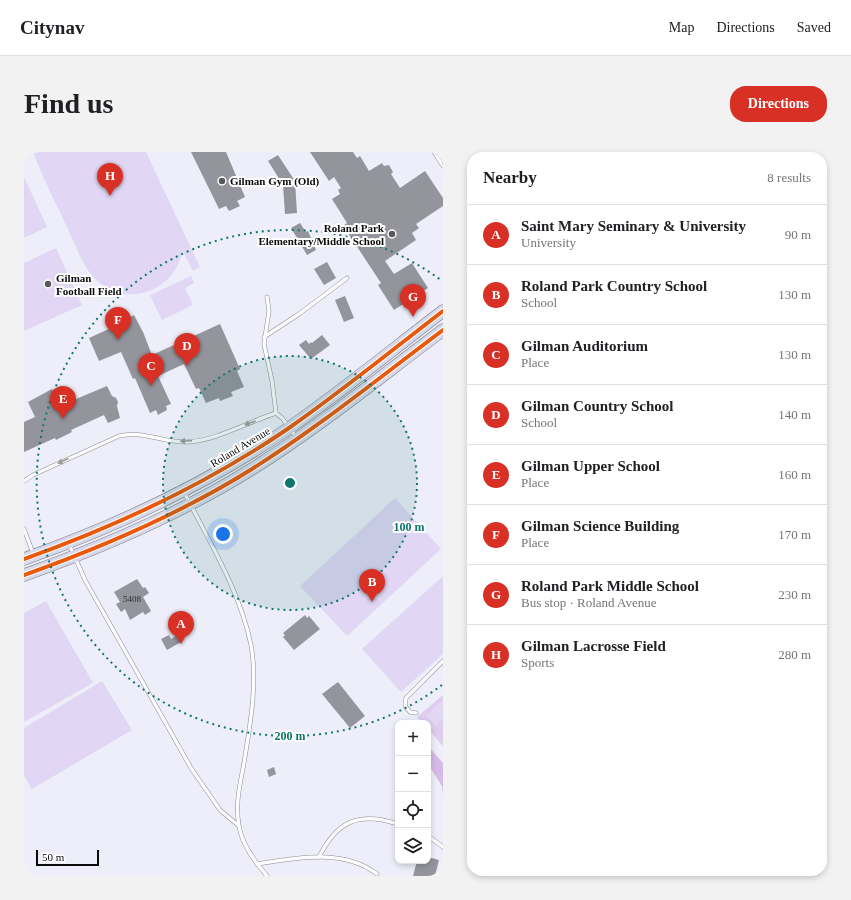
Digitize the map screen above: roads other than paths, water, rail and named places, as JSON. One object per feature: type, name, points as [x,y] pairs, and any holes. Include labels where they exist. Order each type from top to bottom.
[{"type":"main road","name":"Roland Avenue","points":[[29,557],[124,520],[184,491],[289,428],[443,310]]},
{"type":"main road","points":[[24,575],[74,557],[125,536],[190,504],[252,469],[298,439],[443,330]]},
{"type":"lane","points":[[434,152],[443,166]]},
{"type":"lane","points":[[264,337],[299,314],[347,278]]},
{"type":"lane","points":[[267,297],[269,311],[264,337],[276,413],[298,439]]},
{"type":"lane","points":[[24,481],[33,475],[120,436],[130,434],[162,440],[188,442],[209,437],[276,413]]},
{"type":"lane","points":[[184,491],[237,601],[251,646],[253,689],[248,736],[239,790],[239,826],[248,850],[267,876]]},
{"type":"lane","points":[[24,529],[29,557]]},
{"type":"lane","points":[[68,543],[74,557],[191,768],[220,810],[239,826]]},
{"type":"lane","points":[[416,713],[410,712],[405,706],[406,698],[443,661]]},
{"type":"lane","points":[[319,857],[331,836],[344,825],[365,818],[385,820],[395,823]]},
{"type":"lane","points":[[431,838],[443,847]]},
{"type":"lane","points":[[257,864],[319,857],[354,863],[368,868],[377,874]]},
{"type":"place","name":"Gilman Gym (Old)","points":[[222,181]]},
{"type":"place","name":"Gilman Lacrosse Field","points":[[110,196]]},
{"type":"place","name":"Roland Park Elementary/Middle School","points":[[392,234]]},
{"type":"place","name":"Gilman Football Field","points":[[48,284]]},
{"type":"place","name":"Roland Park Middle School","points":[[413,317]]},
{"type":"place","name":"Gilman Science Building","points":[[118,340]]},
{"type":"place","name":"Gilman Country School","points":[[187,366]]},
{"type":"place","name":"Gilman Auditorium","points":[[151,386]]},
{"type":"place","name":"Gilman Upper School","points":[[63,419]]},
{"type":"place","name":"Roland Park Country School","points":[[372,602]]},
{"type":"place","name":"Saint Mary Seminary & University","points":[[181,644]]}]
